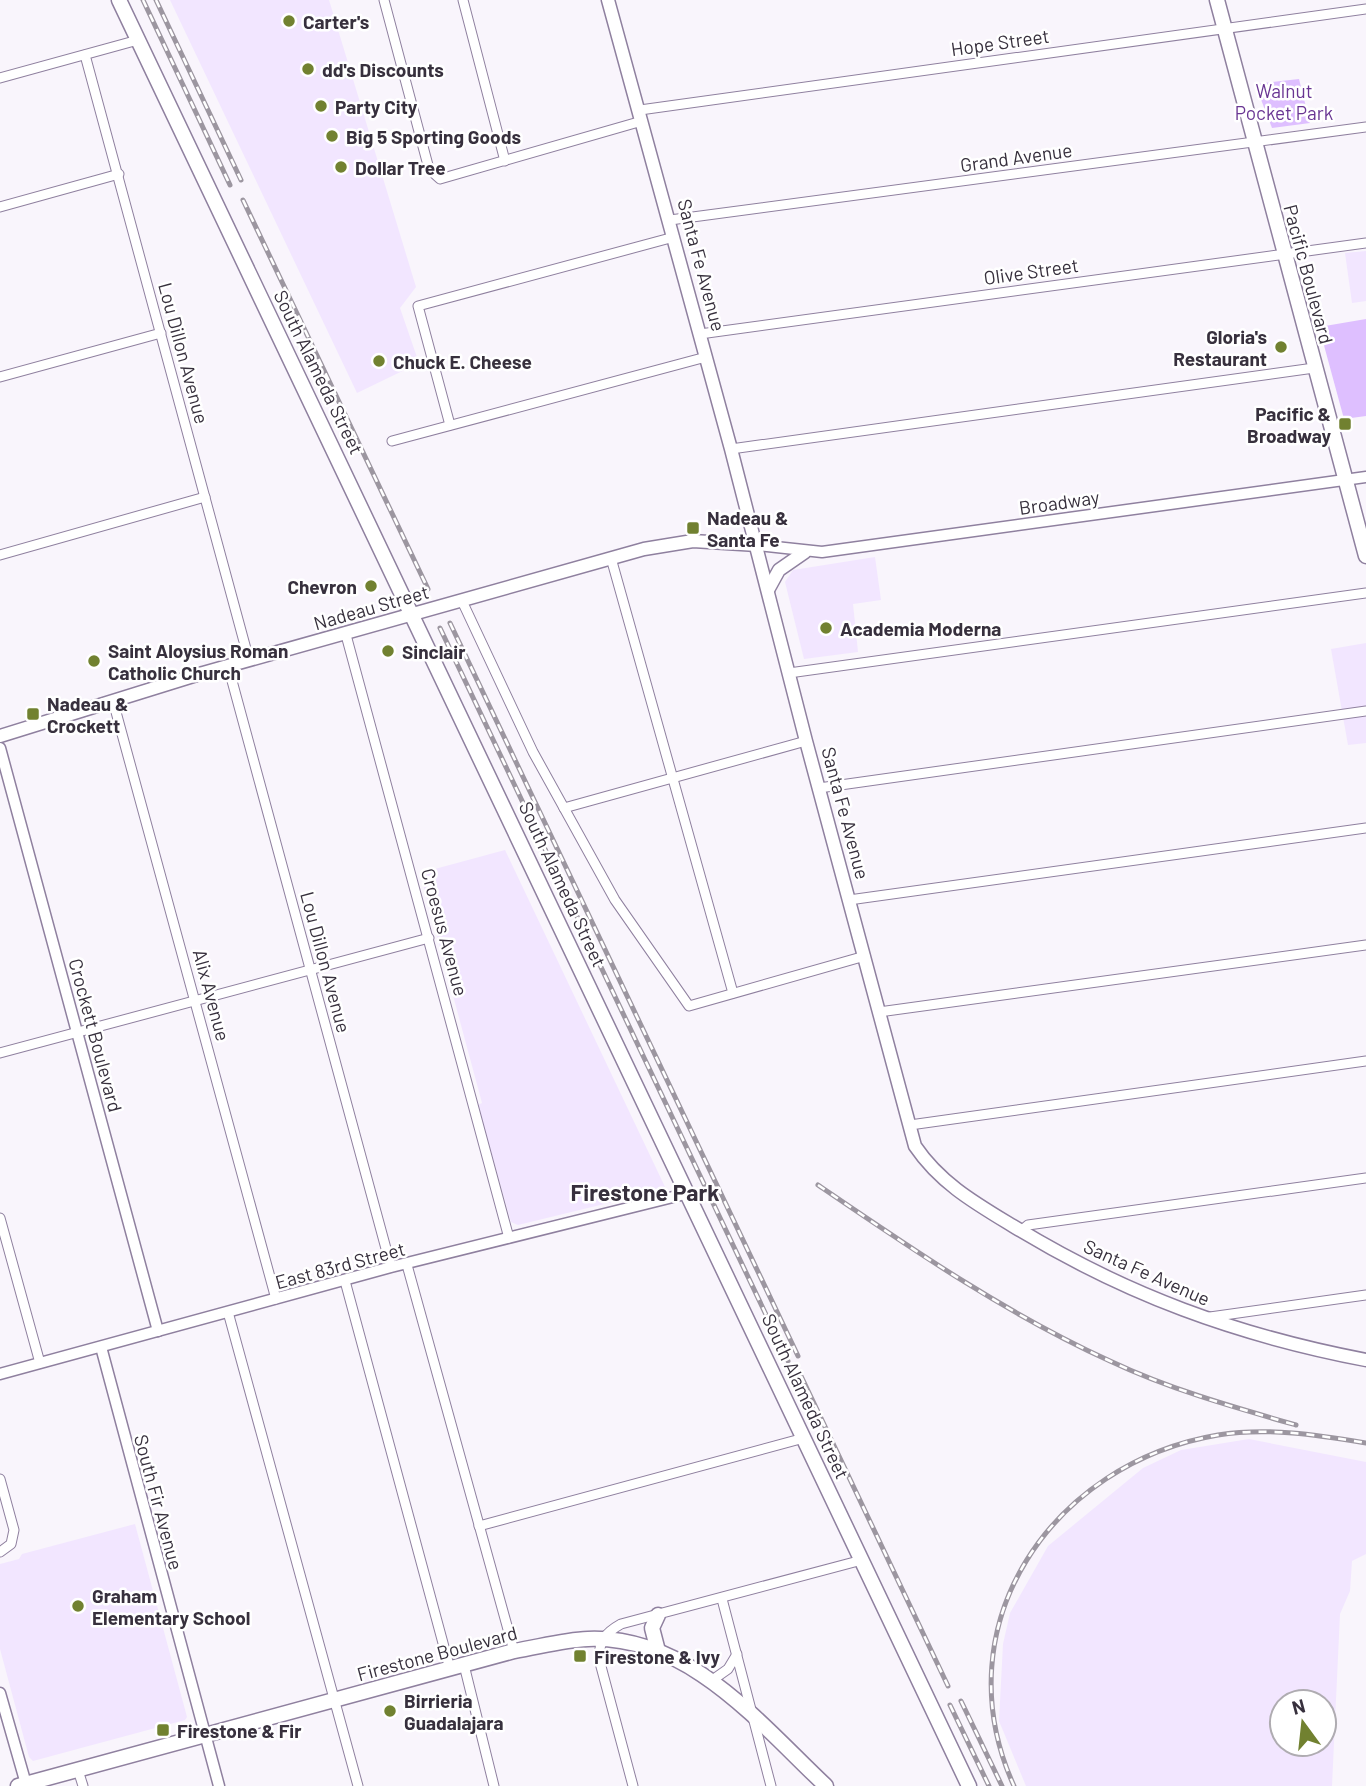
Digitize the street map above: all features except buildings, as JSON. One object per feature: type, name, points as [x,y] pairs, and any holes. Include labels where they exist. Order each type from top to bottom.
[{"type":"main road","name":"South Alameda Street","points":[[119,0],[969,1786]]},
{"type":"main road","name":"Santa Fe Avenue","points":[[608,0],[732,449],[806,741],[915,1146],[943,1180],[1042,1245],[1099,1274],[1201,1318],[1366,1360]]},
{"type":"main road","name":"Pacific Boulevard","points":[[1217,0],[1343,480],[1366,556]]},
{"type":"main road","name":"Nadeau Street","points":[[0,736],[228,666],[346,635],[611,558],[693,541],[757,545]]},
{"type":"main road","points":[[768,590],[779,570],[805,552]]},
{"type":"main road","points":[[658,1615],[652,1628],[658,1651]]},
{"type":"main road","name":"Firestone Boulevard","points":[[22,1785],[514,1651],[556,1642],[603,1639],[658,1651],[688,1665],[754,1718],[826,1786]]},
{"type":"street","name":"Hope Street","points":[[384,0],[429,169],[440,179],[505,161],[641,115],[1366,9]]},
{"type":"street","points":[[463,0],[505,161]]},
{"type":"street","points":[[0,78],[138,40]]},
{"type":"street","name":"Lou Dillon Avenue","points":[[85,55],[249,660]]},
{"type":"street","name":"Grand Avenue","points":[[670,220],[1366,127]]},
{"type":"street","points":[[0,207],[119,174]]},
{"type":"street","points":[[450,425],[418,306],[674,237]]},
{"type":"street","name":"Olive Street","points":[[700,334],[1366,243]]},
{"type":"street","points":[[0,377],[160,332]]},
{"type":"street","points":[[392,441],[706,358]]},
{"type":"street","points":[[732,449],[1314,368]]},
{"type":"street","name":"Broadway","points":[[757,545],[805,552],[849,548],[1366,477]]},
{"type":"street","points":[[0,555],[205,497]]},
{"type":"street","points":[[611,558],[733,993],[865,956]]},
{"type":"street","points":[[789,673],[1366,593]]},
{"type":"street","name":"South Alameda Street","points":[[462,601],[533,752],[615,900],[689,1006],[733,993]]},
{"type":"street","name":"Croesus Avenue","points":[[346,635],[509,1238]]},
{"type":"street","name":"Lou Dillon Avenue","points":[[228,666],[391,1267]]},
{"type":"street","name":"Alix Avenue","points":[[113,701],[276,1299]]},
{"type":"street","points":[[819,788],[1366,711]]},
{"type":"street","points":[[564,808],[806,741]]},
{"type":"street","name":"Crockett Boulevard","points":[[0,748],[158,1331]]},
{"type":"street","points":[[849,900],[1366,828]]},
{"type":"street","points":[[0,1053],[429,939]]},
{"type":"street","points":[[879,1012],[1366,945]]},
{"type":"street","points":[[910,1125],[1366,1061]]},
{"type":"street","points":[[1021,1231],[1028,1225],[1366,1178]]},
{"type":"street","name":"East 83rd Street","points":[[0,1374],[391,1267],[689,1193]]},
{"type":"street","points":[[0,1218],[40,1363]]},
{"type":"street","points":[[407,1265],[514,1651]]},
{"type":"street","points":[[345,1281],[494,1786]]},
{"type":"street","points":[[1201,1318],[1366,1295]]},
{"type":"street","points":[[228,1312],[358,1786]]},
{"type":"street","name":"South Fir Avenue","points":[[100,1348],[219,1786]]},
{"type":"street","points":[[479,1526],[804,1438]]},
{"type":"street","points":[[0,1479],[14,1530],[12,1544],[0,1552]]},
{"type":"street","points":[[633,1786],[599,1660],[603,1639],[609,1630],[621,1624],[862,1560]]},
{"type":"street","points":[[722,1598],[771,1786]]},
{"type":"street","points":[[711,1681],[729,1669],[737,1654]]},
{"type":"street","points":[[0,1693],[22,1785]]},
{"type":"street","points":[[79,1770],[83,1786]]},
{"type":"shaded area","points":[[170,0],[329,0],[416,287],[400,308],[419,363],[357,393]]},
{"type":"shaded area","points":[[1366,251],[1366,301],[1352,303],[1345,253]]},
{"type":"shaded area","name":"Academia Moderna","points":[[875,557],[881,600],[853,604],[858,652],[804,659],[785,582],[793,570]]},
{"type":"shaded area","points":[[1366,643],[1366,743],[1348,745],[1331,649]]},
{"type":"shaded area","points":[[505,850],[666,1189],[518,1225],[511,1222],[478,1105],[482,1103],[420,873]]},
{"type":"shaded area","points":[[1249,1439],[1366,1462],[1366,1554],[1352,1561],[1350,1591],[1340,1614],[1337,1688],[1268,1688],[1268,1758],[1333,1758],[1332,1786],[1026,1786],[999,1721],[1003,1644],[1010,1613],[1048,1546],[1143,1468],[1181,1450]]},
{"type":"shaded area","name":"Graham Elementary School","points":[[135,1524],[187,1717],[185,1720],[33,1761],[29,1757],[0,1649],[0,1564],[19,1559],[22,1554]]},
{"type":"green space","name":"Walnut Pocket Park","points":[[1299,79],[1310,123],[1272,128],[1255,84]]},
{"type":"green space","points":[[1366,319],[1366,416],[1344,419],[1319,327]]},
{"type":"railway","points":[[143,0],[230,185]]},
{"type":"railway","points":[[156,0],[241,180]]},
{"type":"railway","points":[[243,200],[428,589]]},
{"type":"railway","points":[[450,623],[798,1356]]},
{"type":"railway","points":[[440,628],[788,1361]]},
{"type":"railway","points":[[818,1185],[960,1279],[1071,1342],[1178,1389],[1296,1425]]},
{"type":"railway","points":[[801,1376],[948,1686]]},
{"type":"railway","points":[[1014,1786],[995,1726],[992,1667],[1003,1612],[1026,1561],[1061,1516],[1106,1479],[1159,1452],[1218,1435],[1274,1432],[1366,1443]]},
{"type":"railway","points":[[961,1701],[1002,1786]]},
{"type":"railway","points":[[950,1705],[989,1786]]},
{"type":"place","name":"Carter's","points":[[289,21]]},
{"type":"place","name":"dd's Discounts","points":[[308,69]]},
{"type":"place","name":"Party City","points":[[321,106]]},
{"type":"place","name":"Big 5 Sporting Goods","points":[[332,136]]},
{"type":"place","name":"Dollar Tree","points":[[341,167]]},
{"type":"place","name":"Gloria's Restaurant","points":[[1281,347]]},
{"type":"place","name":"Chuck E. Cheese","points":[[379,361]]},
{"type":"place","name":"Pacific & Broadway","points":[[1345,424]]},
{"type":"place","name":"Nadeau & Santa Fe","points":[[693,528]]},
{"type":"place","name":"Chevron","points":[[371,586]]},
{"type":"place","name":"Academia Moderna","points":[[826,628]]},
{"type":"place","name":"Sinclair","points":[[388,651]]},
{"type":"place","name":"Saint Aloysius Roman Catholic Church","points":[[94,661]]},
{"type":"place","name":"Nadeau & Crockett","points":[[33,714]]},
{"type":"place","name":"Graham Elementary School","points":[[78,1606]]},
{"type":"place","name":"Firestone & Ivy","points":[[580,1656]]},
{"type":"place","name":"Birrieria Guadalajara","points":[[390,1711]]},
{"type":"place","name":"Firestone & Fir","points":[[163,1730]]},
{"type":"district","name":"Firestone Park","points":[[645,1192]]}]
